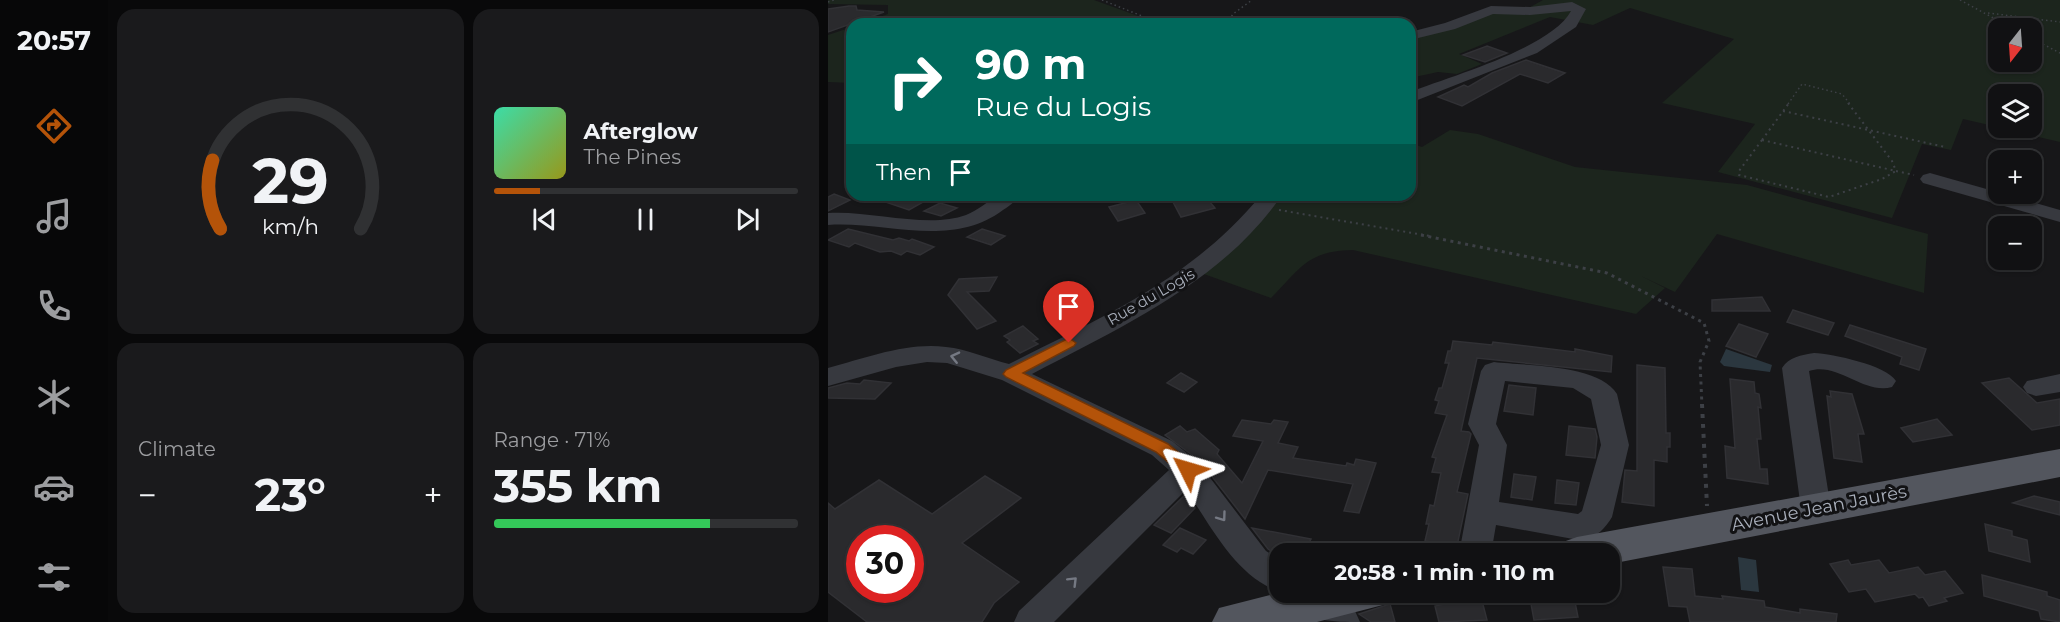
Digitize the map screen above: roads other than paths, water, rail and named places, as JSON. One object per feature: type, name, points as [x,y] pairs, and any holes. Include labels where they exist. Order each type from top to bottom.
[{"type":"main road","name":"Avenue Jean Jaurès","points":[[1620,546],[2060,463]]},
{"type":"main road","points":[[1234,622],[1319,606]]},
{"type":"street","points":[[1416,34],[1450,26],[1493,9],[1530,11],[1572,6],[1579,9],[1571,24],[1547,42],[1416,96]]},
{"type":"street","points":[[1416,79],[1438,74],[1462,77]]},
{"type":"street","points":[[1930,179],[2060,216]]},
{"type":"street","points":[[828,219],[859,216],[949,225],[982,215],[1002,201]]},
{"type":"street","name":"Rue du Logis","points":[[1011,374],[1197,272],[1236,239],[1267,201]]},
{"type":"street","points":[[828,377],[895,359],[927,354],[948,355],[1011,374],[1162,448],[1188,470],[1254,561],[1269,571]]},
{"type":"street","points":[[1816,509],[1796,368],[1802,362],[1810,360],[1826,362],[1883,381]]},
{"type":"street","points":[[1477,543],[1493,445],[1482,424],[1494,371],[1579,380],[1604,394],[1615,445],[1596,517],[1584,528],[1483,511]]},
{"type":"street","points":[[1031,622],[1188,470]]}]
